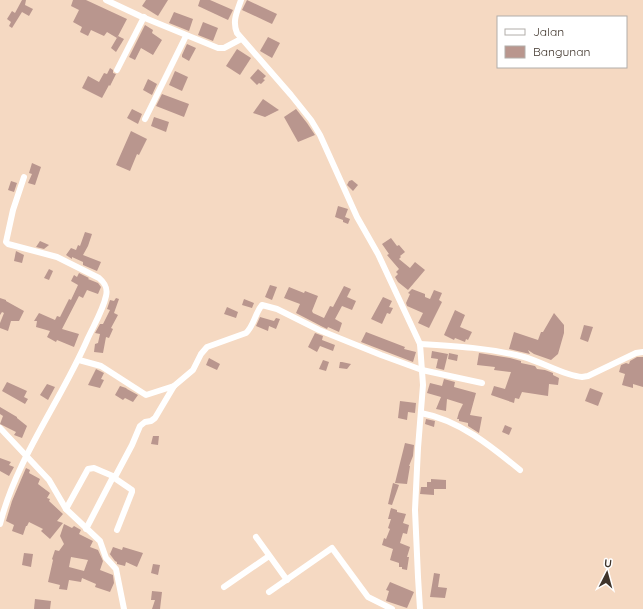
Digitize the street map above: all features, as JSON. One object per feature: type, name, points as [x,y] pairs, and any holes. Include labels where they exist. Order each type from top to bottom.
[{"type":"street","points":[[106,0],[186,36],[221,49],[241,39]]},
{"type":"street","points":[[241,0],[234,20],[234,26],[237,33],[292,95],[311,120],[320,135],[357,217],[378,254],[420,344],[423,385],[415,510],[420,609]]},
{"type":"street","points":[[117,70],[144,17]]},
{"type":"street","points":[[145,119],[186,36]]},
{"type":"street","points":[[0,524],[8,496],[27,456],[79,360],[106,297],[104,282],[99,278],[57,257],[8,244],[6,242],[13,210],[24,177]]},
{"type":"street","points":[[86,529],[113,477],[117,475],[140,426],[155,418],[174,386],[193,370],[205,348],[248,331],[259,308],[262,305],[277,309],[319,330],[356,346],[422,370],[482,383]]},
{"type":"street","points":[[420,344],[470,347],[501,352],[525,357],[582,377],[588,376],[636,353],[643,352]]},
{"type":"street","points":[[79,360],[102,366],[146,396],[174,386]]},
{"type":"street","points":[[421,412],[432,414],[467,431],[491,446],[520,470]]},
{"type":"street","points":[[0,428],[49,480],[66,509],[100,541],[106,558],[116,569],[124,609]]},
{"type":"street","points":[[66,509],[88,469],[94,468],[113,477],[132,490],[117,530]]},
{"type":"street","points":[[256,537],[287,580]]},
{"type":"street","points":[[269,592],[332,548],[368,597],[392,609]]},
{"type":"street","points":[[224,587],[269,556]]},
{"type":"building","points":[[22,0],[26,0],[25,5],[33,9],[29,16],[22,12],[12,28],[9,26],[11,22],[7,19],[12,11],[15,13]]},
{"type":"building","points":[[73,0],[86,0],[127,19],[117,38],[107,32],[104,36],[91,30],[88,36],[80,32],[82,27],[73,22],[79,10],[71,6]]},
{"type":"building","points":[[146,0],[168,0],[158,16],[142,6]]},
{"type":"building","points":[[200,0],[210,0],[233,10],[228,20],[198,6]]},
{"type":"building","points":[[247,0],[277,14],[272,24],[242,10]]},
{"type":"building","points":[[174,12],[193,19],[189,31],[169,23]]},
{"type":"building","points":[[203,22],[218,28],[213,41],[198,35]]},
{"type":"building","points":[[145,25],[153,30],[152,33],[162,40],[153,55],[141,48],[135,60],[129,57]]},
{"type":"building","points":[[118,36],[124,39],[116,52],[111,48]]},
{"type":"building","points":[[268,37],[280,43],[272,58],[260,51]]},
{"type":"building","points":[[187,44],[196,48],[189,61],[182,57]]},
{"type":"building","points":[[237,49],[251,58],[240,75],[226,66]]},
{"type":"building","points":[[110,68],[113,70],[113,73],[116,74],[102,98],[82,88],[88,76],[99,82],[104,73],[107,74]]},
{"type":"building","points":[[258,69],[266,76],[263,79],[265,80],[261,84],[259,83],[257,85],[250,78]]},
{"type":"building","points":[[175,71],[188,77],[182,91],[169,85]]},
{"type":"building","points":[[148,79],[157,84],[152,95],[143,90]]},
{"type":"building","points":[[162,94],[189,104],[184,117],[156,106]]},
{"type":"building","points":[[263,99],[279,110],[265,117],[253,113]]},
{"type":"building","points":[[132,109],[142,114],[138,124],[127,118]]},
{"type":"building","points":[[296,109],[315,135],[298,142],[284,117]]},
{"type":"building","points":[[154,117],[169,122],[166,132],[151,126]]},
{"type":"building","points":[[131,131],[147,139],[139,155],[137,154],[130,171],[116,165]]},
{"type":"building","points":[[32,163],[41,167],[35,185],[28,183],[32,174],[29,173]]},
{"type":"building","points":[[352,180],[358,185],[353,191],[347,185],[349,181]]},
{"type":"building","points":[[11,181],[17,183],[14,192],[8,190]]},
{"type":"building","points":[[338,206],[348,209],[345,217],[350,219],[348,224],[335,217]]},
{"type":"building","points":[[85,232],[92,234],[83,255],[101,262],[97,271],[83,265],[83,262],[72,257],[72,259],[66,255],[71,248],[76,250],[78,245],[80,246]]},
{"type":"building","points":[[391,238],[397,246],[399,245],[405,252],[399,259],[410,268],[415,262],[425,270],[408,290],[398,282],[395,277],[398,274],[396,272],[399,269],[387,255],[389,254],[382,244]]},
{"type":"building","points":[[40,241],[49,245],[44,249],[36,247]]},
{"type":"building","points":[[16,251],[24,255],[22,263],[14,261]]},
{"type":"building","points":[[49,269],[53,271],[49,280],[44,278]]},
{"type":"building","points":[[79,273],[98,283],[101,287],[98,294],[87,290],[83,298],[79,296],[62,329],[79,334],[74,347],[57,340],[56,342],[47,337],[50,331],[36,327],[37,321],[34,321],[39,313],[55,320],[57,316],[60,317],[69,299],[71,300],[78,285],[71,281],[74,275],[77,277]]},
{"type":"building","points":[[270,285],[277,287],[272,300],[265,297]]},
{"type":"building","points":[[344,286],[351,289],[347,297],[356,301],[352,310],[342,306],[335,319],[342,323],[339,332],[328,327],[327,329],[296,313],[300,304],[284,298],[289,287],[304,293],[305,291],[318,296],[312,311],[313,313],[324,318],[330,306],[333,307]]},
{"type":"building","points":[[412,289],[425,294],[425,297],[430,299],[434,290],[442,293],[439,300],[442,302],[429,328],[418,323],[423,313],[407,306],[406,303],[410,294],[408,293]]},
{"type":"building","points":[[383,297],[392,301],[389,307],[393,308],[390,314],[387,313],[382,324],[371,319]]},
{"type":"building","points":[[0,298],[24,311],[19,321],[11,321],[8,331],[0,328],[0,323],[4,313],[2,312],[0,315]]},
{"type":"building","points":[[116,298],[119,299],[114,313],[118,315],[111,328],[113,329],[109,338],[106,337],[103,353],[94,352],[95,344],[98,343],[100,334],[95,333],[100,324],[103,324],[110,310],[107,309],[110,300],[114,301]]},
{"type":"building","points":[[244,299],[254,303],[252,308],[242,305]]},
{"type":"building","points":[[227,307],[238,312],[236,318],[224,314]]},
{"type":"building","points":[[455,310],[465,315],[460,327],[472,332],[468,340],[466,339],[465,342],[455,338],[454,340],[444,335]]},
{"type":"building","points":[[554,313],[564,325],[564,333],[558,354],[551,360],[534,354],[528,350],[530,354],[509,349],[514,332],[538,340],[541,332],[543,332]]},
{"type":"building","points":[[260,317],[274,321],[276,318],[280,319],[276,329],[269,326],[268,331],[256,326]]},
{"type":"building","points":[[584,325],[593,327],[588,342],[580,339]]},
{"type":"building","points":[[366,332],[405,347],[404,349],[416,352],[413,362],[361,342]]},
{"type":"building","points":[[315,333],[323,336],[322,340],[335,345],[333,351],[320,346],[317,352],[308,347]]},
{"type":"building","points":[[432,351],[448,354],[444,370],[436,368],[438,359],[431,358]]},
{"type":"building","points":[[449,353],[458,355],[457,361],[448,359]]},
{"type":"building","points":[[479,353],[510,358],[521,361],[521,363],[535,366],[537,369],[553,373],[553,375],[559,378],[558,385],[549,384],[548,396],[522,392],[519,399],[515,398],[514,403],[491,395],[494,386],[505,389],[511,372],[494,370],[495,367],[477,365]]},
{"type":"building","points":[[637,357],[643,357],[643,387],[633,384],[633,388],[622,385],[625,374],[619,372],[621,365],[626,363],[629,364],[630,361]]},
{"type":"building","points":[[209,358],[220,364],[217,370],[206,365]]},
{"type":"building","points":[[323,360],[329,362],[326,371],[319,369]]},
{"type":"building","points":[[340,362],[351,364],[347,369],[339,368]]},
{"type":"building","points":[[96,369],[104,373],[101,379],[104,380],[100,388],[88,385]]},
{"type":"building","points":[[444,379],[455,382],[454,387],[476,393],[470,415],[482,417],[479,433],[468,426],[468,423],[457,419],[463,404],[447,399],[446,411],[436,409],[441,397],[427,393],[430,383],[442,386]]},
{"type":"building","points":[[7,382],[27,391],[24,397],[28,399],[25,404],[2,391]]},
{"type":"building","points":[[47,384],[55,387],[48,400],[40,395]]},
{"type":"building","points":[[120,386],[138,395],[133,402],[125,398],[123,400],[115,395]]},
{"type":"building","points":[[590,388],[603,393],[598,406],[585,401]]},
{"type":"building","points":[[400,401],[416,403],[415,413],[408,412],[407,420],[398,418]]},
{"type":"building","points":[[0,407],[17,417],[27,426],[22,438],[14,435],[16,432],[0,424],[3,416],[0,414]]},
{"type":"building","points":[[426,419],[435,421],[434,427],[425,424]]},
{"type":"building","points":[[505,425],[512,428],[509,435],[502,432]]},
{"type":"building","points":[[153,436],[159,436],[158,445],[151,444]]},
{"type":"building","points":[[405,443],[414,445],[413,456],[409,466],[407,484],[395,483]]},
{"type":"building","points":[[0,458],[11,462],[9,465],[14,467],[9,476],[0,471]]},
{"type":"building","points":[[26,468],[30,470],[29,473],[40,479],[38,484],[50,493],[47,498],[50,499],[49,501],[63,514],[57,521],[63,523],[50,539],[41,531],[43,529],[29,522],[23,535],[12,531],[14,525],[6,521],[12,501]]},
{"type":"building","points":[[431,479],[446,480],[446,489],[434,489],[434,495],[420,494],[421,487],[427,487],[427,482],[431,482]]},
{"type":"building","points":[[393,483],[399,485],[392,505],[388,504]]},
{"type":"building","points":[[391,508],[397,510],[397,512],[406,514],[403,523],[409,525],[407,534],[403,533],[400,543],[410,547],[407,557],[409,557],[407,570],[399,567],[399,563],[390,560],[393,549],[382,545],[384,538],[386,539],[390,529],[388,528],[391,519],[388,519]]},
{"type":"building","points":[[64,524],[72,528],[74,526],[81,530],[79,534],[93,541],[90,547],[98,550],[103,561],[100,570],[113,575],[114,583],[110,592],[95,587],[96,584],[82,578],[81,582],[69,580],[67,590],[59,589],[60,585],[48,582],[55,550],[59,551],[64,544],[60,536]],"holes":[[[71,557],[88,560],[84,571],[69,567]]]},
{"type":"building","points":[[113,547],[122,550],[123,547],[143,553],[137,567],[126,562],[125,566],[117,564],[109,553],[110,554]]},
{"type":"building","points":[[24,553],[33,554],[31,567],[22,565]]},
{"type":"building","points":[[153,564],[160,565],[158,575],[151,573]]},
{"type":"building","points":[[434,573],[440,574],[438,587],[447,588],[445,598],[430,597]]},
{"type":"building","points":[[390,582],[414,592],[407,608],[386,601],[389,591],[386,590]]},
{"type":"building","points":[[152,591],[162,592],[160,609],[152,609],[155,600],[151,600]]},
{"type":"building","points":[[35,599],[51,601],[50,609],[34,609]]}]
